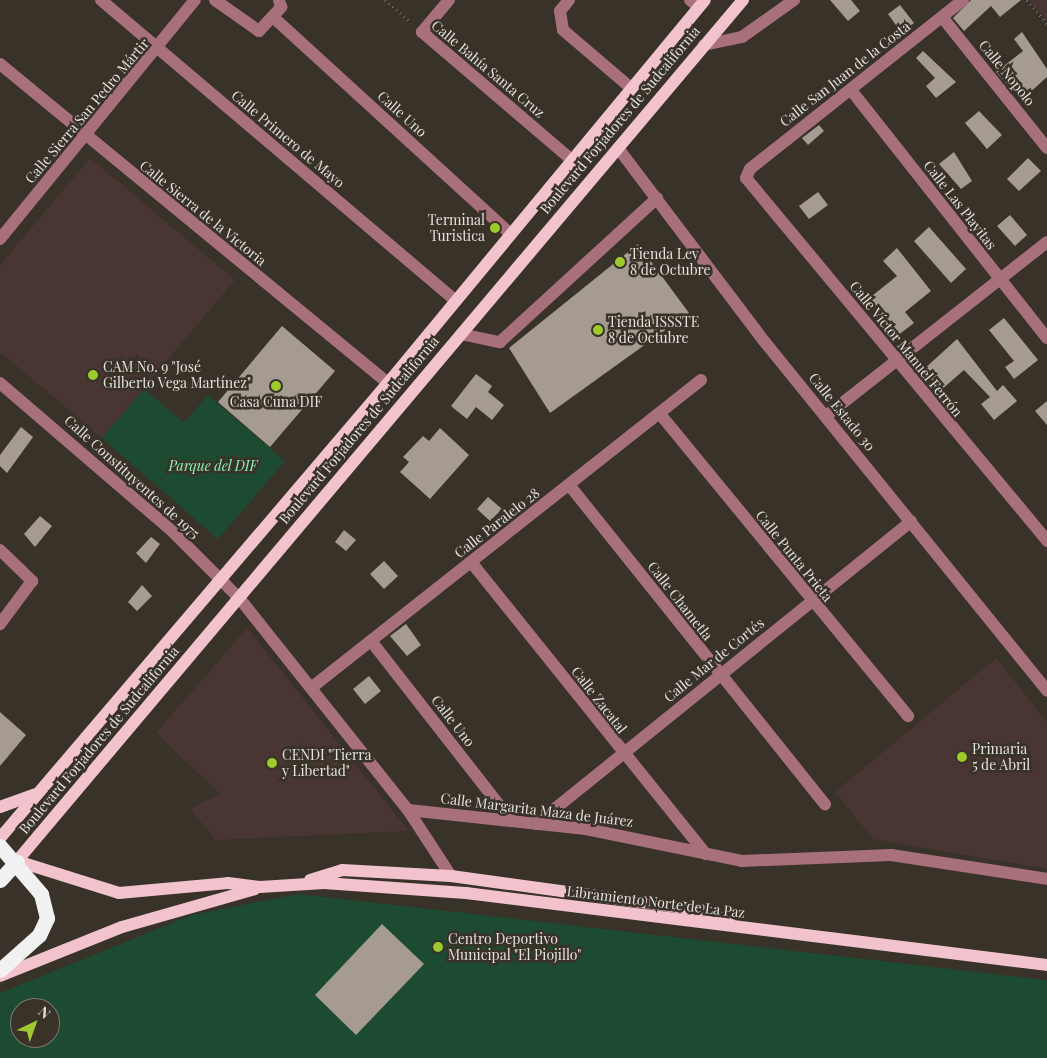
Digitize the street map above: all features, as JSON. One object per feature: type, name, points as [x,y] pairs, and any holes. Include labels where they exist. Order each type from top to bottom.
[{"type":"highway","points":[[0,846],[16,861],[41,894],[47,918],[39,935],[0,970]]},
{"type":"highway","name":"Boulevard Forjadores de Sudcalifornia","points":[[0,880],[16,861]]},
{"type":"main road","name":"Boulevard Forjadores de Sudcalifornia","points":[[16,861],[240,599],[743,0]]},
{"type":"main road","name":"Boulevard Forjadores de Sudcalifornia","points":[[0,838],[388,383],[631,88],[698,2]]},
{"type":"main road","points":[[0,807],[37,793]]},
{"type":"main road","name":"Libramiento Norte de La Paz","points":[[16,861],[119,892],[228,884],[260,887],[301,884],[466,893],[1047,964]]},
{"type":"main road","points":[[301,884],[342,870],[451,876],[706,911],[734,926]]},
{"type":"main road","name":"Libramiento Norte de La Paz","points":[[0,976],[122,927],[260,887]]},
{"type":"street","name":"Calle Primero de Mayo","points":[[101,0],[456,301]]},
{"type":"street","name":"Calle Sierra San Pedro Mártir","points":[[0,239],[87,137],[195,0]]},
{"type":"street","points":[[215,0],[254,31],[263,29],[281,8],[279,0]]},
{"type":"street","points":[[422,32],[449,0]]},
{"type":"street","points":[[569,0],[560,11],[563,30],[631,88]]},
{"type":"street","points":[[704,45],[742,37],[794,0]]},
{"type":"street","name":"Calle San Juan de la Costa","points":[[747,173],[963,0]]},
{"type":"street","name":"Calle Uno","points":[[273,17],[512,234]]},
{"type":"street","name":"Calle Nopolo","points":[[942,17],[1047,148]]},
{"type":"street","name":"Calle Bahía Santa Cruz","points":[[422,32],[572,160]]},
{"type":"street","name":"Calle Sierra de la Victoria","points":[[0,64],[388,383]]},
{"type":"street","name":"Calle Las Playitas","points":[[851,90],[1047,338]]},
{"type":"street","name":"Calle Estado 30","points":[[618,148],[826,416],[1047,691]]},
{"type":"street","name":"Calle Víctor Manuel Ferrón","points":[[747,173],[746,178],[896,362],[1047,541]]},
{"type":"street","points":[[461,334],[500,342],[657,198]]},
{"type":"street","points":[[826,416],[1047,242]]},
{"type":"street","name":"Calle Paralelo 28","points":[[311,688],[570,486],[701,380]]},
{"type":"street","name":"Calle Constituyentes de 1975","points":[[0,382],[221,579],[240,599]]},
{"type":"street","name":"Calle Punta Prieta","points":[[660,414],[810,602],[908,716]]},
{"type":"street","name":"Calle Chametla","points":[[570,486],[825,804]]},
{"type":"street","name":"Calle Mar de Cortés","points":[[536,824],[719,674],[911,521]]},
{"type":"street","points":[[0,550],[32,581],[0,624]]},
{"type":"street","name":"Calle Zacatal","points":[[471,562],[621,754],[706,854]]},
{"type":"street","points":[[240,599],[408,810],[451,876]]},
{"type":"street","name":"Calle Uno","points":[[371,641],[510,819]]},
{"type":"street","name":"Calle Margarita Maza de Juárez","points":[[408,810],[510,819],[635,837],[742,861],[787,863],[891,855],[1047,879]]},
{"type":"path","name":"Calle Bahía Santa Cruz","points":[[385,0],[422,32]]},
{"type":"path","points":[[1028,0],[1047,24]]},
{"type":"shaded area","points":[[1029,0],[1047,0],[1047,22]]},
{"type":"shaded area","points":[[90,158],[235,280],[102,438],[0,352],[0,265]]},
{"type":"shaded area","name":"CENDI \"Tierra y Libertad\"","points":[[247,628],[409,831],[216,840],[190,809],[220,794],[156,733]]},
{"type":"shaded area","name":"Primaria 5 de Abril","points":[[996,658],[1047,722],[1047,869],[873,839],[835,792]]},
{"type":"green space","name":"Parque del DIF","points":[[144,389],[184,423],[208,395],[285,461],[218,539],[102,438]]},
{"type":"green space","name":"Centro Deportivo Municipal \"El Piojillo\"","points":[[298,894],[1047,980],[1047,1058],[0,1058],[0,993],[192,915]]},
{"type":"building","points":[[830,0],[851,0],[860,11],[848,21]]},
{"type":"building","points":[[971,0],[1021,0],[1000,17],[991,6],[964,31],[953,18]]},
{"type":"building","points":[[900,5],[914,23],[901,32],[888,14]]},
{"type":"building","points":[[1022,32],[1047,69],[1047,77],[1028,94],[1016,80],[1008,86],[996,72],[1023,51],[1014,39]]},
{"type":"building","points":[[923,51],[956,82],[936,98],[926,86],[935,78],[916,58]]},
{"type":"building","points":[[979,111],[1002,135],[987,149],[965,123]]},
{"type":"building","points":[[819,125],[824,131],[808,145],[802,138]]},
{"type":"building","points":[[954,152],[972,181],[961,189],[939,164]]},
{"type":"building","points":[[1028,158],[1041,171],[1019,191],[1007,179]]},
{"type":"building","points":[[818,192],[828,205],[809,219],[799,206]]},
{"type":"building","points":[[1010,215],[1027,235],[1015,246],[997,226]]},
{"type":"building","points":[[929,227],[966,269],[951,283],[914,241]]},
{"type":"building","name":"Tienda ISSSTE 8 de Octubre","points":[[638,244],[689,313],[550,413],[509,348]]},
{"type":"building","points":[[897,248],[931,291],[905,312],[914,323],[897,336],[868,299],[897,276],[883,261]]},
{"type":"building","points":[[1004,318],[1038,360],[1014,379],[1005,367],[1014,361],[989,330]]},
{"type":"building","name":"Casa Cuna DIF","points":[[282,326],[335,371],[270,447],[218,402]]},
{"type":"building","points":[[957,339],[997,391],[1003,385],[1017,401],[994,420],[981,404],[990,397],[964,370],[941,390],[923,370]]},
{"type":"building","points":[[476,374],[492,386],[488,392],[504,405],[492,420],[476,407],[467,419],[451,406]]},
{"type":"building","points":[[1047,401],[1047,425],[1035,411]]},
{"type":"building","points":[[21,427],[33,437],[7,473],[0,466],[0,455]]},
{"type":"building","points":[[440,428],[469,455],[430,499],[400,472],[409,462],[403,457],[423,436],[429,441]]},
{"type":"building","points":[[488,497],[502,509],[490,521],[477,509]]},
{"type":"building","points":[[40,516],[52,526],[35,547],[24,534]]},
{"type":"building","points":[[344,530],[356,540],[346,551],[335,542]]},
{"type":"building","points":[[151,537],[160,544],[146,563],[136,553]]},
{"type":"building","points":[[384,561],[398,576],[384,589],[370,574]]},
{"type":"building","points":[[142,585],[152,596],[137,611],[128,602]]},
{"type":"building","points":[[406,624],[421,645],[407,656],[390,636]]},
{"type":"building","points":[[369,676],[381,691],[365,704],[353,689]]},
{"type":"building","points":[[0,712],[26,735],[0,766]]},
{"type":"building","points":[[382,924],[424,964],[356,1035],[315,995]]},
{"type":"place","name":"Terminal Turistica","points":[[495,228]]},
{"type":"place","name":"Tienda Ley 8 de Octubre","points":[[620,262]]},
{"type":"place","name":"Tienda ISSSTE 8 de Octubre","points":[[598,330]]},
{"type":"place","name":"CAM No. 9 \"José Gilberto Vega Martínez\"","points":[[93,375]]},
{"type":"place","name":"Casa Cuna DIF","points":[[276,386]]},
{"type":"place","name":"Primaria 5 de Abril","points":[[962,757]]},
{"type":"place","name":"CENDI \"Tierra y Libertad\"","points":[[272,763]]},
{"type":"place","name":"Centro Deportivo Municipal \"El Piojillo\"","points":[[438,947]]}]
